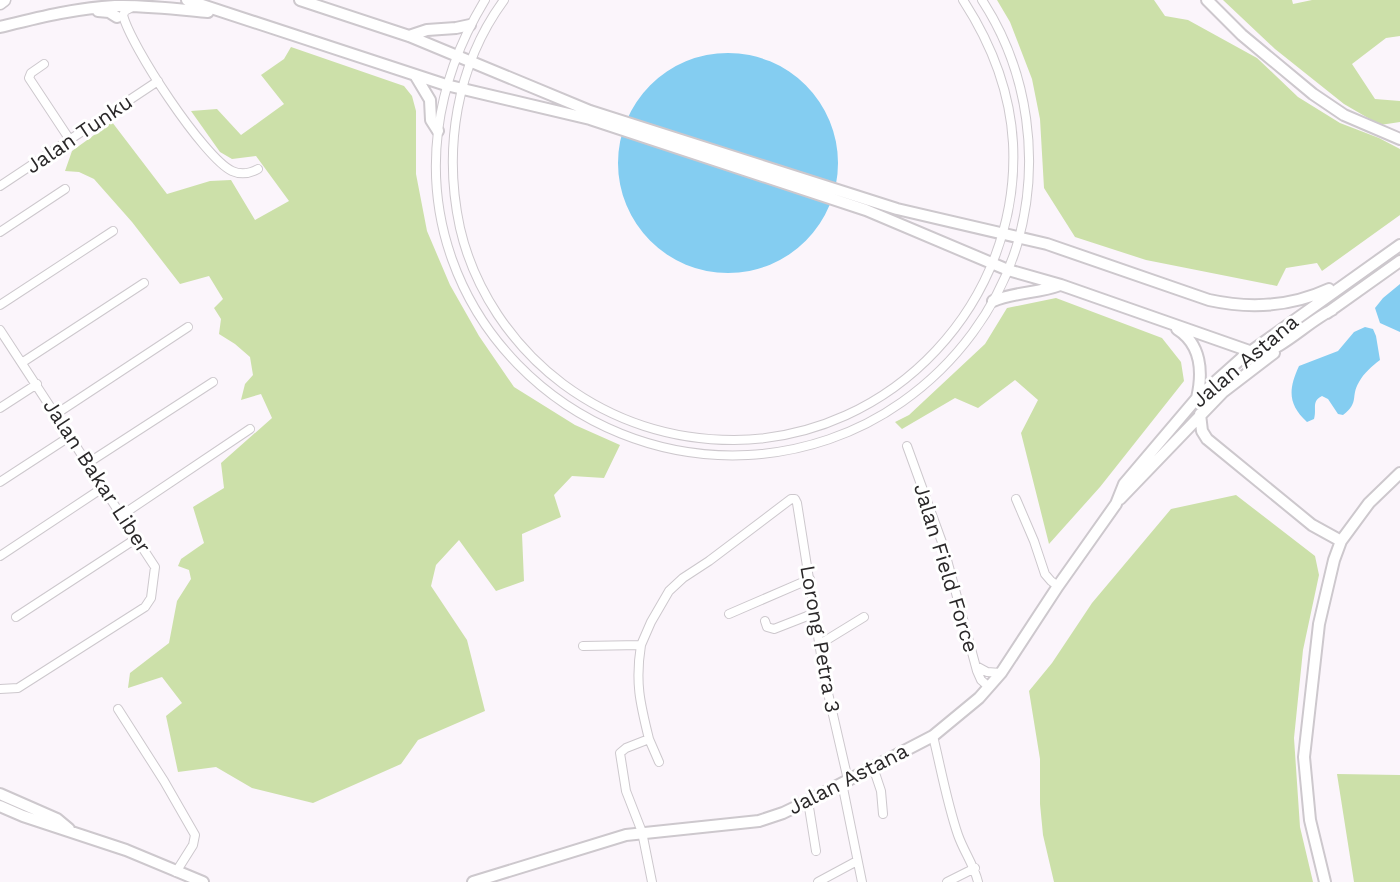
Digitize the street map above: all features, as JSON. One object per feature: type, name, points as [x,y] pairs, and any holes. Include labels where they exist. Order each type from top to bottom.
[{"type":"main road","points":[[0,3],[4,0]]},
{"type":"street","points":[[187,0],[446,85],[590,115],[867,205],[1008,270],[1061,285],[1258,354],[1273,349],[1318,316],[1332,310]]},
{"type":"street","points":[[300,0],[409,36],[471,61],[590,115]]},
{"type":"street","points":[[485,0],[456,56],[446,85],[438,131],[437,185],[443,228],[456,270],[472,304],[492,335],[516,364],[537,384],[575,412],[599,425],[648,444],[698,454],[725,456],[768,454],[810,446],[850,431],[889,411],[937,374],[971,335],[993,301],[1008,270],[1019,236],[1027,197],[1029,135],[1017,73],[1003,37],[982,0]]},
{"type":"street","points":[[504,0],[483,33],[471,61],[462,88],[454,126],[452,165],[455,204],[464,242],[484,292],[515,338],[553,377],[599,407],[636,423],[695,438],[744,440],[816,427],[846,415],[882,396],[902,382],[939,348],[970,308],[993,263],[1009,204],[1013,173],[1009,111],[1002,80],[991,51],[963,0]]},
{"type":"street","points":[[1207,0],[1242,35],[1313,94],[1344,115],[1400,139]]},
{"type":"street","points":[[0,27],[63,13],[94,9],[111,3],[223,13]]},
{"type":"street","points":[[111,3],[128,36],[135,43]]},
{"type":"street","points":[[136,6],[125,11],[123,15],[135,43],[199,140],[218,162],[233,172],[242,174],[258,169]]},
{"type":"street","points":[[94,9],[109,12],[117,17]]},
{"type":"street","points":[[409,36],[427,30],[470,26]]},
{"type":"street","points":[[44,64],[31,73],[29,78],[70,140]]},
{"type":"street","points":[[415,75],[430,100],[431,120],[438,131]]},
{"type":"street","name":"Jalan Tunku","points":[[0,186],[158,81]]},
{"type":"street","points":[[1384,133],[1400,133]]},
{"type":"street","points":[[0,232],[64,189]]},
{"type":"street","points":[[867,205],[897,209],[1019,236],[1209,300],[1228,304],[1252,306],[1293,302],[1310,298],[1348,280]]},
{"type":"street","points":[[0,305],[113,231]]},
{"type":"street","name":"Jalan Astana","points":[[1116,504],[1124,484],[1197,398],[1251,351],[1400,244]]},
{"type":"street","name":"Jalan Astana","points":[[473,882],[642,832],[759,821],[808,801],[933,736],[989,687],[1116,504],[1200,414],[1241,377],[1400,261]]},
{"type":"street","points":[[22,362],[144,283]]},
{"type":"street","points":[[993,301],[1061,285]]},
{"type":"street","points":[[1167,322],[1183,333],[1199,358],[1201,374],[1197,398]]},
{"type":"street","points":[[56,414],[188,327]]},
{"type":"street","name":"Jalan Bakar Liber","points":[[0,689],[18,688],[145,608],[151,598],[155,567],[37,384],[1,334]]},
{"type":"street","points":[[88,463],[213,382]]},
{"type":"street","points":[[0,408],[37,384]]},
{"type":"street","points":[[1200,414],[1202,431],[1207,439],[1312,525],[1341,541]]},
{"type":"street","points":[[122,515],[250,429]]},
{"type":"street","points":[[0,482],[69,436]]},
{"type":"street","points":[[1176,440],[1192,436],[1207,439]]},
{"type":"street","name":"Jalan Field Force","points":[[907,446],[943,545],[976,666],[981,680],[989,687]]},
{"type":"street","points":[[1325,882],[1310,820],[1305,757],[1319,624],[1334,560],[1341,541],[1369,502],[1400,473]]},
{"type":"street","points":[[0,556],[104,487]]},
{"type":"street","name":"Lorong Petra 3","points":[[640,645],[669,591],[683,578],[791,499],[795,499],[798,503],[825,681],[862,882]]},
{"type":"street","points":[[1016,499],[1045,574],[1051,582],[1058,586]]},
{"type":"street","points":[[16,617],[137,538]]},
{"type":"street","points":[[729,614],[810,579]]},
{"type":"street","points":[[765,621],[767,627],[774,628],[815,613]]},
{"type":"street","points":[[820,644],[864,617]]},
{"type":"street","points":[[584,646],[640,645],[637,668],[639,699],[649,739],[659,762]]},
{"type":"street","points":[[976,666],[987,672],[1000,673]]},
{"type":"street","points":[[118,710],[164,780],[195,835],[193,845],[176,872]]},
{"type":"street","points":[[933,736],[958,836],[975,868],[978,882]]},
{"type":"street","points":[[649,739],[626,748],[620,753],[626,791],[642,832],[652,882]]},
{"type":"street","points":[[873,766],[881,791],[883,814]]},
{"type":"street","points":[[0,794],[57,819],[71,831]]},
{"type":"street","points":[[808,801],[816,851]]},
{"type":"street","points":[[0,806],[22,816],[126,850],[203,882]]},
{"type":"street","points":[[818,882],[857,861]]},
{"type":"street","points":[[947,882],[975,868]]},
{"type":"green space","points":[[997,0],[1154,0],[1165,16],[1188,20],[1257,58],[1298,97],[1340,123],[1400,149],[1400,215],[1322,271],[1317,263],[1286,268],[1277,286],[1146,260],[1075,237],[1044,188],[1040,119],[1032,79],[1010,22]]},
{"type":"green space","points":[[1223,0],[1292,0],[1293,4],[1312,0],[1400,0],[1400,36],[1386,38],[1352,64],[1375,99],[1400,101],[1400,122],[1380,125],[1344,104],[1275,49]]},
{"type":"green space","points":[[291,47],[404,86],[412,96],[416,111],[416,174],[427,231],[450,285],[479,336],[514,387],[575,425],[620,445],[604,478],[572,476],[554,495],[561,517],[522,534],[524,581],[496,591],[459,540],[436,565],[431,586],[467,640],[485,711],[418,740],[401,764],[313,803],[252,788],[216,767],[178,772],[166,716],[182,703],[162,677],[128,688],[130,673],[169,643],[177,601],[191,579],[189,570],[178,566],[181,559],[204,543],[193,507],[224,488],[221,463],[272,418],[261,394],[241,400],[245,384],[253,375],[250,357],[219,334],[221,319],[214,308],[223,299],[209,276],[180,284],[132,222],[94,179],[79,172],[65,171],[72,151],[112,122],[167,194],[210,181],[231,180],[255,220],[289,201],[256,156],[232,159],[220,152],[191,111],[217,109],[241,135],[284,104],[261,75],[284,59]]},
{"type":"green space","points":[[1056,298],[1162,338],[1181,362],[1184,381],[1100,487],[1049,544],[1021,433],[1038,400],[1015,380],[978,408],[955,398],[902,429],[895,422],[909,415],[985,344],[1007,308]]},
{"type":"green space","points":[[1236,495],[1315,556],[1319,575],[1303,650],[1294,738],[1300,827],[1313,882],[1054,882],[1043,835],[1040,759],[1029,691],[1052,663],[1092,603],[1171,509]]},
{"type":"green space","points":[[1337,774],[1400,775],[1400,882],[1354,882]]},
{"type":"water","points":[[728,53],[749,55],[780,66],[806,85],[825,111],[836,142],[838,163],[836,184],[825,215],[806,241],[780,260],[749,271],[728,273],[707,271],[676,260],[650,241],[631,215],[620,184],[618,163],[620,142],[631,111],[650,85],[676,66],[707,55]]},
{"type":"water","points":[[1400,284],[1400,332],[1380,323],[1375,308]]},
{"type":"water","points":[[1365,327],[1373,329],[1380,360],[1361,379],[1356,387],[1353,403],[1343,415],[1338,414],[1328,399],[1322,396],[1315,403],[1314,419],[1307,422],[1296,409],[1292,396],[1293,382],[1299,366],[1338,351],[1354,332]]}]
